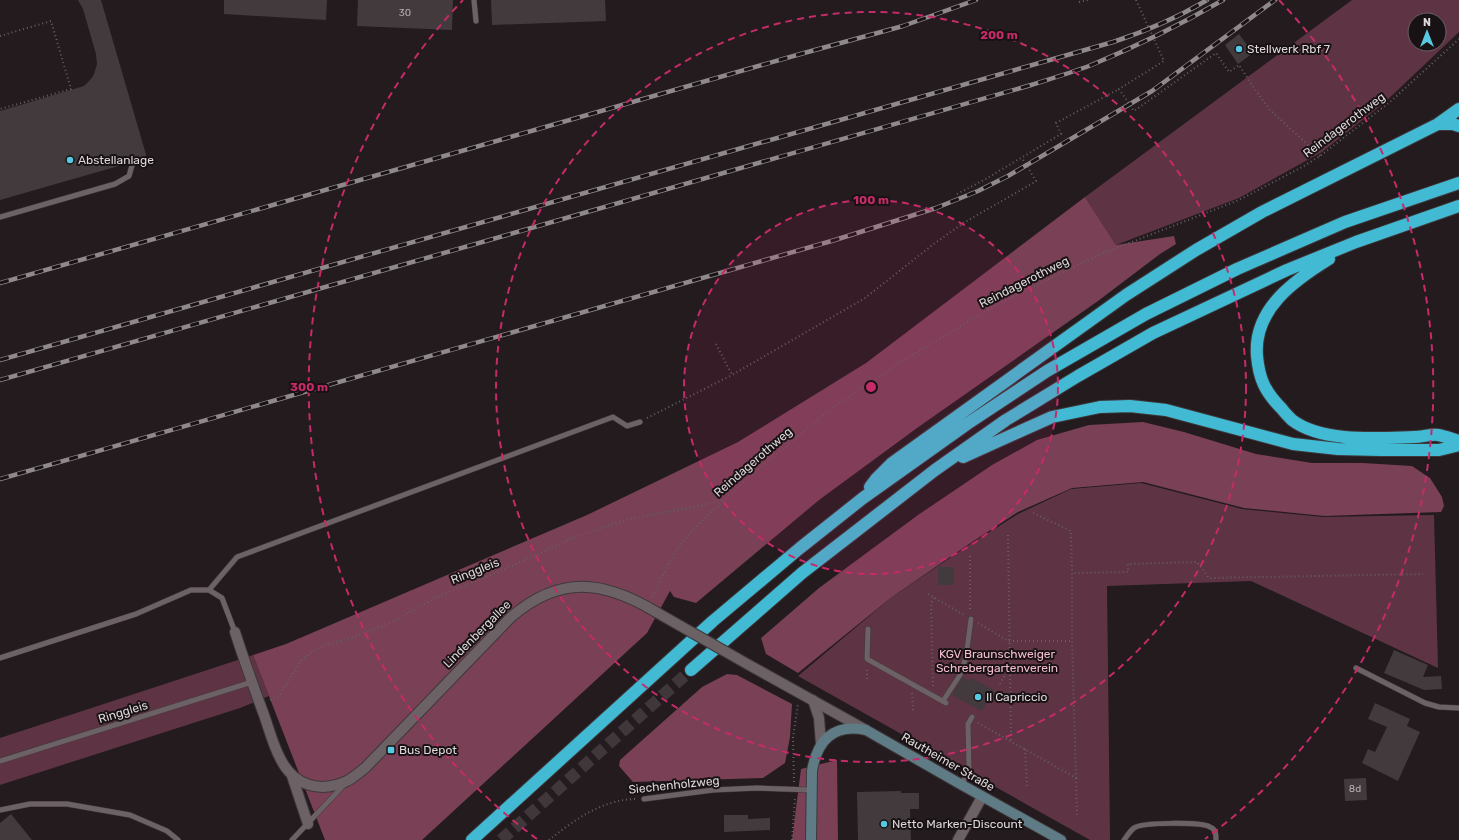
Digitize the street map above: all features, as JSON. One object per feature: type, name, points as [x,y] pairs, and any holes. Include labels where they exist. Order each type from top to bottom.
[{"type":"highway","points":[[863,498],[876,479],[892,463],[1133,291],[1196,250],[1262,212],[1438,124],[1459,109]]},
{"type":"highway","points":[[1438,124],[1453,124],[1459,126]]},
{"type":"highway","points":[[472,840],[713,621],[800,548],[863,498],[967,424],[1047,371],[1146,314],[1237,269],[1345,222],[1459,183]]},
{"type":"highway","points":[[691,670],[802,573],[934,470],[1006,420],[1078,376],[1153,333],[1287,270],[1356,242],[1459,206]]},
{"type":"highway","points":[[1356,242],[1303,275],[1282,293],[1270,308],[1260,328],[1256,349],[1258,372],[1266,392],[1293,420],[1311,430],[1338,436],[1373,438],[1438,435],[1459,441]]},
{"type":"highway","points":[[934,470],[1052,417],[1100,407],[1130,406],[1166,410],[1293,444],[1338,449],[1439,450],[1459,445]]},
{"type":"main road","name":"Rautheimer Straße","points":[[821,744],[832,734],[842,730],[849,728],[866,730],[982,797],[1061,840]]},
{"type":"main road","points":[[811,840],[812,771],[814,761],[821,744]]},
{"type":"street","name":"Lindenbergallee","points":[[235,632],[280,758],[292,775],[299,781],[310,786],[323,787],[347,781],[366,767],[511,617],[523,607],[534,600],[559,589],[586,586],[616,592],[647,606],[866,730]]},
{"type":"street","points":[[813,700],[819,718],[821,744]]},
{"type":"street","name":"Lindenbergallee","points":[[292,775],[308,824]]},
{"type":"street","points":[[958,840],[982,797]]},
{"type":"lane","points":[[474,0],[476,21]]},
{"type":"lane","points":[[0,217],[118,183],[129,176],[133,162]]},
{"type":"lane","points":[[209,590],[237,557],[613,417],[627,426],[640,422]]},
{"type":"lane","points":[[0,658],[136,614],[191,590],[209,590],[222,598],[235,632]]},
{"type":"lane","points":[[868,629],[867,659],[945,702],[960,675],[966,657],[970,619]]},
{"type":"lane","points":[[1356,668],[1425,703],[1439,707],[1459,708]]},
{"type":"lane","name":"Ringgleis","points":[[0,761],[252,682]]},
{"type":"lane","points":[[962,785],[969,767],[968,724],[971,718]]},
{"type":"lane","points":[[292,840],[347,781]]},
{"type":"lane","name":"Siechenholzweg","points":[[644,799],[713,790],[757,788],[811,790]]},
{"type":"lane","points":[[0,810],[30,804],[67,804],[130,815],[167,831],[178,840]]},
{"type":"lane","points":[[1124,840],[1134,828],[1148,824],[1198,824],[1210,826],[1215,831],[1216,840]]},
{"type":"path","points":[[1084,0],[1079,2],[1088,0]]},
{"type":"path","points":[[957,194],[1022,158],[1061,134],[1056,123],[1119,89],[1164,61],[1136,0]]},
{"type":"path","points":[[0,36],[51,21],[71,89],[0,109]]},
{"type":"path","name":"Reindagerothweg","points":[[647,606],[676,550],[693,530],[724,500],[832,408],[907,358],[1002,302],[1096,256],[1239,200],[1276,182],[1320,156],[1390,102],[1459,39]]},
{"type":"path","points":[[1119,89],[1134,111],[1216,53],[1229,72],[1239,65],[1270,110],[1320,156]]},
{"type":"path","points":[[640,422],[732,375],[864,298],[959,226],[1036,181],[1022,158]]},
{"type":"path","points":[[716,344],[732,375]]},
{"type":"path","name":"Ringgleis","points":[[260,704],[279,696],[302,659],[320,647],[354,637],[392,622],[439,596],[507,568],[577,536],[626,520],[704,506],[724,500]]},
{"type":"path","points":[[1033,513],[1071,531],[1072,641],[1077,816]]},
{"type":"path","points":[[1008,535],[1011,741]]},
{"type":"path","points":[[970,556],[970,619]]},
{"type":"path","points":[[1072,573],[1128,572],[1128,564],[1197,562],[1210,578],[1423,574]]},
{"type":"path","points":[[928,594],[1010,641],[1072,641]]},
{"type":"path","points":[[933,696],[931,603],[934,598]]},
{"type":"path","points":[[1000,684],[1010,666]]},
{"type":"path","points":[[912,684],[912,711]]},
{"type":"path","points":[[792,840],[795,802],[794,737],[798,707],[797,691]]},
{"type":"path","points":[[971,718],[1076,778]]},
{"type":"path","points":[[1025,750],[1027,787]]},
{"type":"path","name":"Siechenholzweg","points":[[549,840],[574,821],[601,807],[622,801],[644,799]]},
{"type":"green space","points":[[1352,0],[1459,0],[1459,32],[1447,43],[1447,12],[1407,12],[1407,52],[1438,52],[1384,103],[1322,152],[1239,198],[1116,245],[1085,197]]},
{"type":"green space","name":"KGV Braunschweiger Schrebergartenverein","points":[[1141,483],[1242,509],[1323,517],[1434,515],[1438,668],[1251,581],[1107,586],[1110,840],[1090,840],[798,676],[892,597],[1018,514],[1071,489]]},
{"type":"green space","points":[[253,655],[269,696],[240,708],[0,785],[0,738]]},
{"type":"shaded area","points":[[1085,197],[1116,245],[1174,236],[1176,244],[1160,254],[1098,301],[917,428],[819,500],[696,603],[674,597],[670,591],[647,633],[422,840],[325,840],[253,655],[286,644],[587,515],[738,442],[866,363]]},
{"type":"shaded area","points":[[1143,422],[1184,432],[1256,454],[1312,463],[1363,463],[1412,466],[1430,478],[1442,497],[1444,506],[1441,512],[1324,516],[1244,508],[1143,482],[1072,488],[1018,512],[969,544],[892,597],[798,673],[766,654],[761,638],[819,588],[918,515],[992,465],[1037,440],[1089,425]]},
{"type":"shaded area","points":[[727,674],[737,675],[792,704],[790,737],[785,763],[763,778],[633,782],[619,766],[620,760],[702,687]]},
{"type":"shaded area","points":[[837,760],[838,840],[792,840],[801,769]]},
{"type":"building","points":[[78,0],[101,0],[147,158],[137,161],[132,158],[129,163],[0,200],[0,111],[84,86],[94,74],[97,64],[96,54],[83,9]]},
{"type":"building","points":[[224,0],[327,0],[326,20],[224,14]]},
{"type":"building","points":[[358,0],[453,0],[452,30],[357,26]]},
{"type":"building","points":[[491,0],[605,0],[606,21],[492,25]]},
{"type":"building","name":"Stellwerk Rbf 7","points":[[1239,34],[1253,53],[1238,64],[1225,45]]},
{"type":"building","points":[[938,567],[954,567],[954,585],[938,585]]},
{"type":"building","points":[[1394,650],[1428,665],[1423,677],[1441,676],[1442,689],[1424,690],[1384,673]]},
{"type":"building","points":[[963,677],[969,681],[971,678],[994,690],[982,711],[952,695]]},
{"type":"building","points":[[1375,703],[1410,719],[1407,726],[1420,732],[1398,781],[1362,763],[1368,749],[1375,752],[1387,727],[1368,719]]},
{"type":"building","points":[[1366,778],[1367,800],[1345,801],[1344,779]]},
{"type":"building","name":"Netto Marken-Discount","points":[[901,791],[901,793],[919,793],[919,809],[910,809],[911,840],[858,840],[857,792]]},
{"type":"building","points":[[11,814],[32,840],[0,840],[0,823]]},
{"type":"building","points":[[724,815],[748,815],[748,819],[770,818],[770,830],[724,832]]},
{"type":"tunnel","points":[[501,840],[691,670]]},
{"type":"railway","points":[[0,283],[903,26],[976,0]]},
{"type":"railway","points":[[0,360],[1113,42],[1161,24],[1207,0]]},
{"type":"railway","points":[[0,380],[1067,74],[1089,66],[1174,27],[1223,0]]},
{"type":"railway","points":[[0,479],[835,240],[936,208],[978,191],[1008,176],[1152,91],[1275,0]]},
{"type":"place","name":"Stellwerk Rbf 7","points":[[1239,49]]},
{"type":"place","name":"Abstellanlage","points":[[70,160]]},
{"type":"place","name":"Il Capriccio","points":[[978,697]]},
{"type":"place","name":"Bus Depot","points":[[391,750]]},
{"type":"place","name":"Netto Marken-Discount","points":[[884,824]]}]
